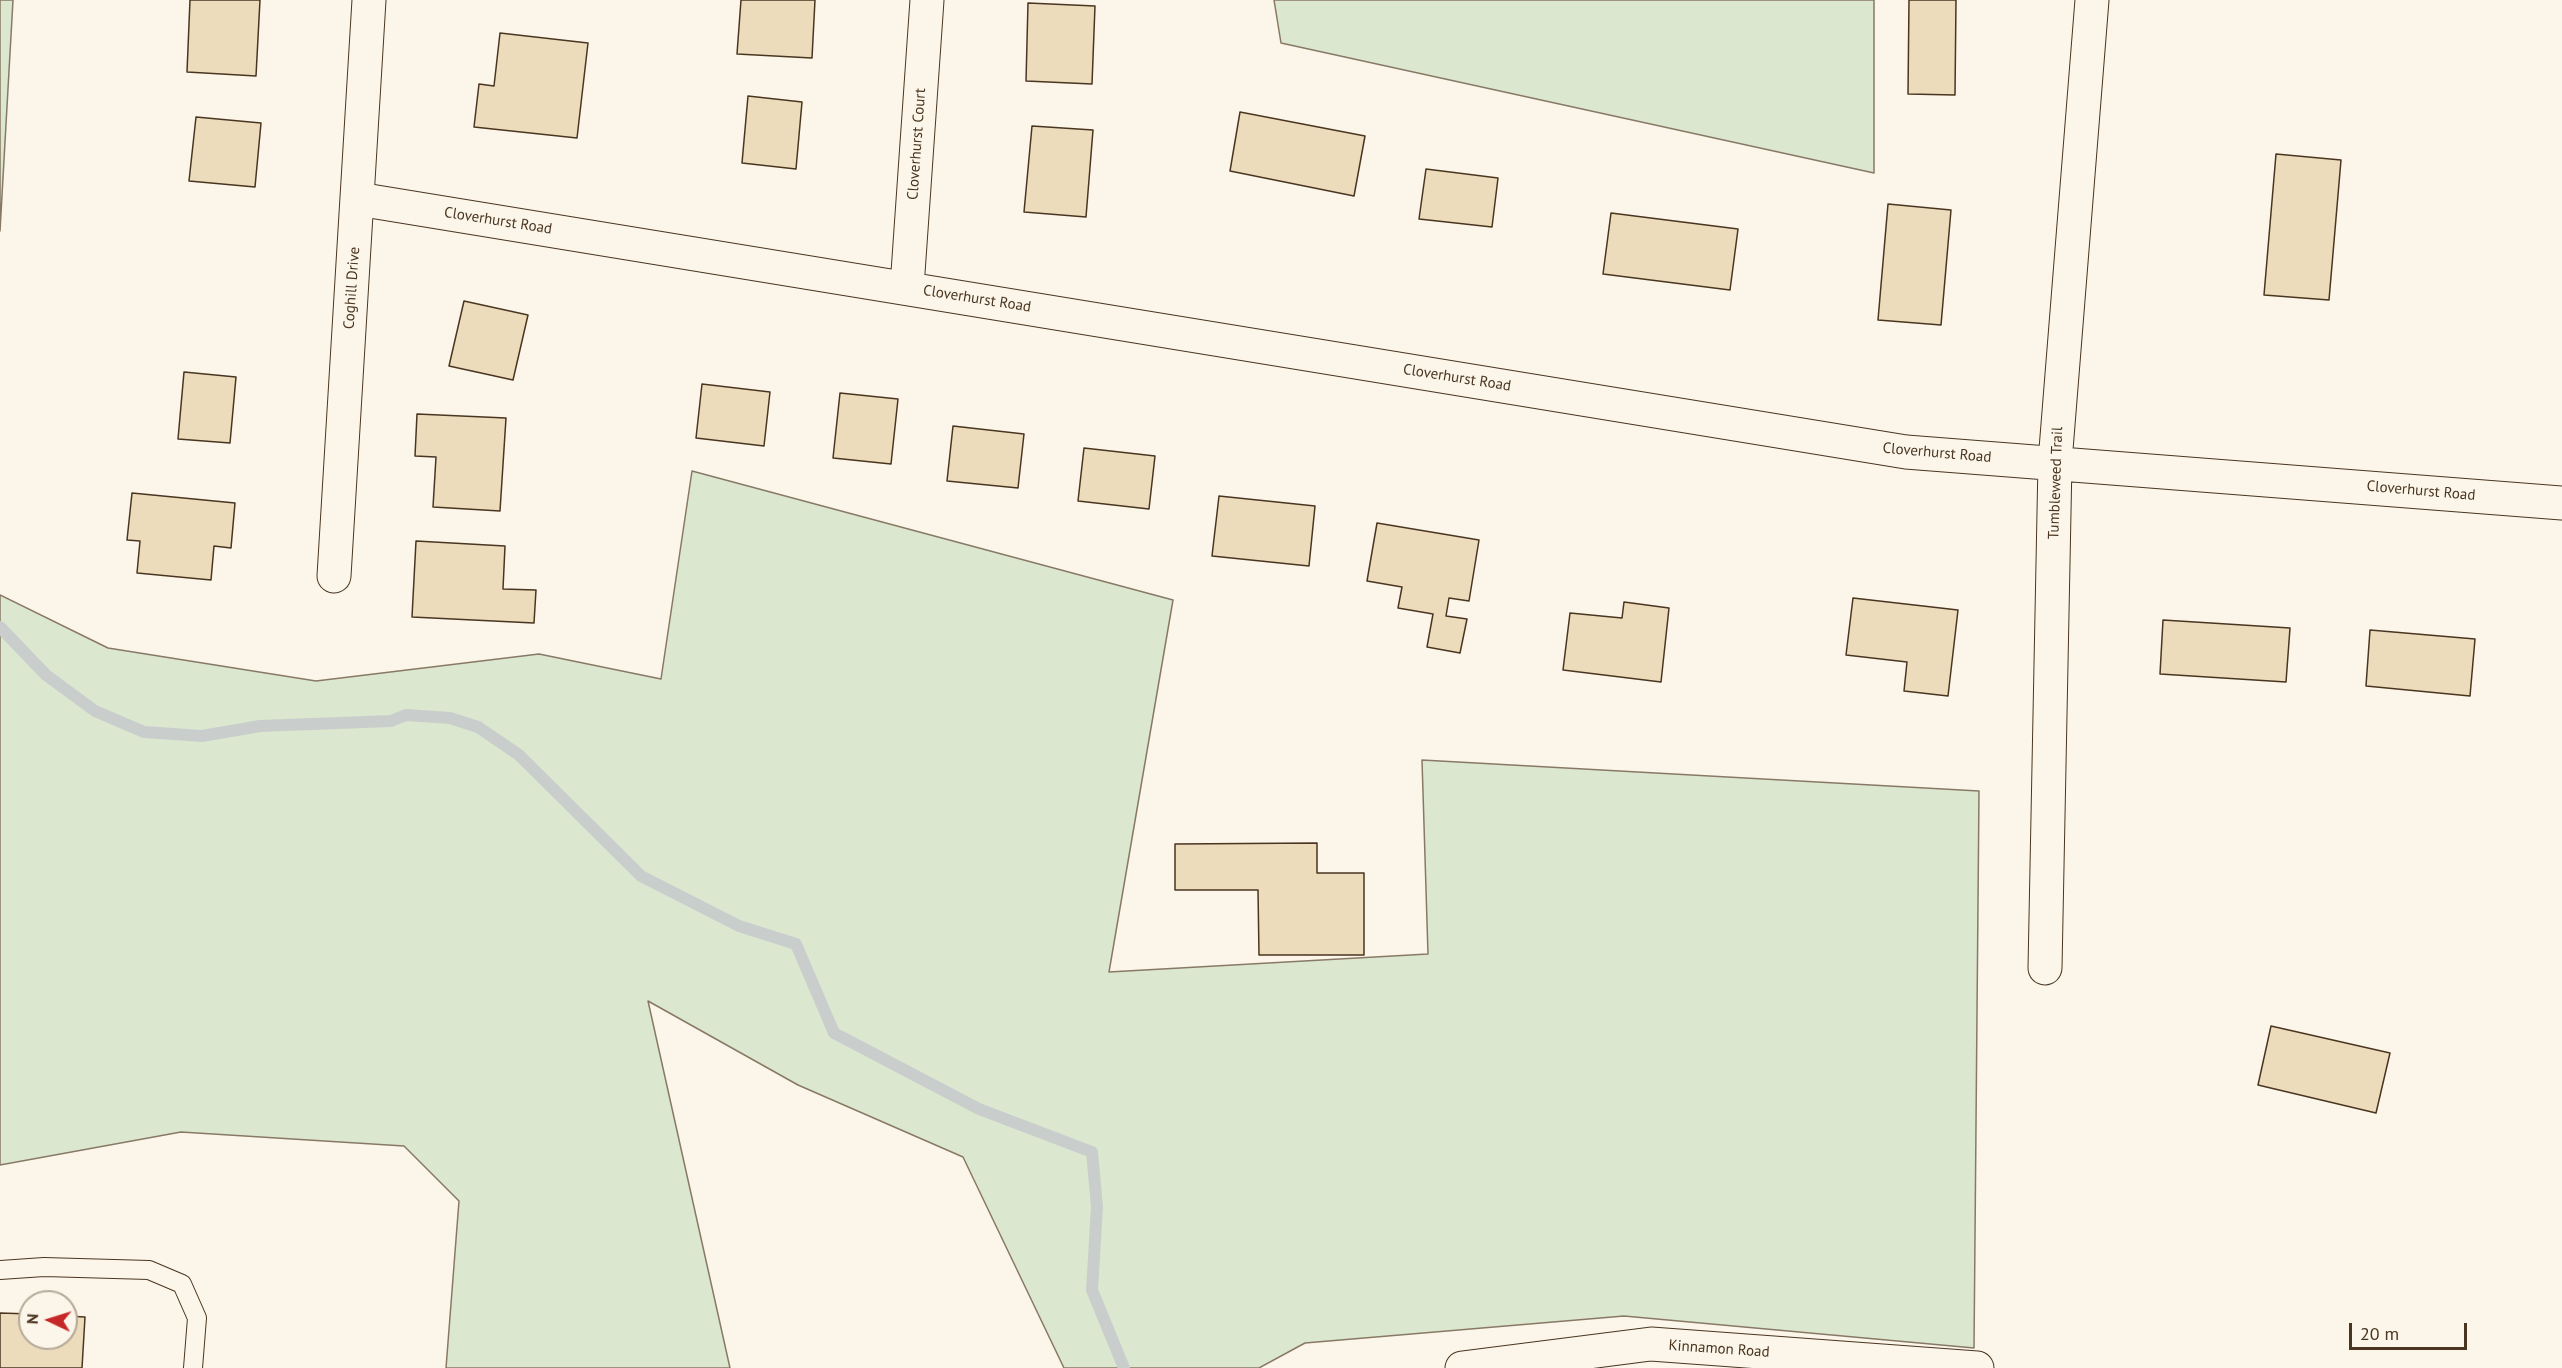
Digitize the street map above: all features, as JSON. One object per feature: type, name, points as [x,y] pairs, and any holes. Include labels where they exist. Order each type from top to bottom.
[{"type":"street","name":"Coghill Drive","points":[[334,576],[369,0]]},
{"type":"street","name":"Cloverhurst Court","points":[[907,287],[927,0]]},
{"type":"street","name":"Tumbleweed Trail","points":[[2045,968],[2055,462],[2092,0]]},
{"type":"street","name":"Cloverhurst Road","points":[[358,198],[1906,452],[2562,503]]},
{"type":"street","name":"Kinnamon Road","points":[[1462,1368],[1632,1357],[1651,1344],[1977,1368]]},
{"type":"lane","points":[[0,1270],[44,1267],[149,1270],[182,1284],[197,1318],[193,1368]]},
{"type":"green space","points":[[0,0],[13,0],[0,231]]},
{"type":"green space","points":[[1274,0],[1874,0],[1874,173],[1281,43]]},
{"type":"green space","points":[[692,471],[1173,600],[1109,972],[1428,954],[1422,760],[1979,791],[1974,1348],[1624,1316],[1305,1343],[1259,1368],[1064,1368],[963,1157],[798,1085],[648,1001],[730,1368],[446,1368],[459,1201],[404,1146],[181,1132],[0,1165],[0,595],[108,648],[316,681],[539,654],[661,679]]},
{"type":"building","points":[[190,0],[260,0],[256,76],[187,72]]},
{"type":"building","points":[[741,0],[815,0],[812,58],[737,54]]},
{"type":"building","points":[[1909,0],[1956,0],[1955,95],[1908,94]]},
{"type":"building","points":[[1028,3],[1095,6],[1092,84],[1026,81]]},
{"type":"building","points":[[500,33],[588,43],[577,138],[474,127],[479,84],[494,86]]},
{"type":"building","points":[[748,96],[802,102],[796,169],[742,163]]},
{"type":"building","points":[[1240,112],[1365,136],[1354,196],[1230,171]]},
{"type":"building","points":[[196,117],[261,123],[255,187],[189,181]]},
{"type":"building","points":[[1032,126],[1093,130],[1086,217],[1024,212]]},
{"type":"building","points":[[2276,154],[2341,160],[2329,300],[2264,295]]},
{"type":"building","points":[[1426,169],[1498,178],[1492,227],[1419,219]]},
{"type":"building","points":[[1888,204],[1951,210],[1941,325],[1878,320]]},
{"type":"building","points":[[1611,213],[1738,229],[1730,290],[1603,274]]},
{"type":"building","points":[[464,301],[528,315],[513,380],[449,366]]},
{"type":"building","points":[[184,372],[236,377],[230,443],[178,439]]},
{"type":"building","points":[[702,384],[770,392],[764,446],[696,438]]},
{"type":"building","points":[[840,393],[898,399],[891,464],[833,458]]},
{"type":"building","points":[[417,414],[506,418],[500,511],[433,507],[436,457],[415,456]]},
{"type":"building","points":[[953,426],[1024,434],[1018,488],[947,481]]},
{"type":"building","points":[[1084,448],[1155,456],[1149,509],[1078,501]]},
{"type":"building","points":[[132,493],[235,503],[231,548],[214,546],[211,580],[137,573],[140,541],[127,540]]},
{"type":"building","points":[[1219,496],[1315,506],[1309,566],[1212,556]]},
{"type":"building","points":[[1377,523],[1479,540],[1469,601],[1449,598],[1446,616],[1467,619],[1460,653],[1427,647],[1433,614],[1398,608],[1402,587],[1367,581]]},
{"type":"building","points":[[416,541],[505,546],[503,589],[536,590],[534,623],[412,617]]},
{"type":"building","points":[[1853,598],[1958,610],[1948,696],[1904,691],[1907,662],[1846,655]]},
{"type":"building","points":[[1624,602],[1669,608],[1661,682],[1563,670],[1570,613],[1622,618]]},
{"type":"building","points":[[2163,620],[2290,628],[2286,682],[2160,674]]},
{"type":"building","points":[[2370,630],[2475,639],[2470,696],[2366,686]]},
{"type":"building","points":[[1317,843],[1317,873],[1364,873],[1364,955],[1259,955],[1258,890],[1175,890],[1175,844]]},
{"type":"building","points":[[2271,1026],[2390,1053],[2376,1113],[2258,1085]]},
{"type":"building","points":[[0,1313],[18,1314],[18,1350],[78,1350],[78,1317],[85,1317],[82,1368],[0,1368]]},
{"type":"waterway","points":[[0,627],[46,675],[95,711],[144,732],[202,736],[260,726],[391,721],[406,715],[450,718],[478,727],[519,755],[641,876],[739,926],[796,944],[834,1033],[979,1109],[1092,1152],[1097,1207],[1092,1290],[1124,1368]]}]
